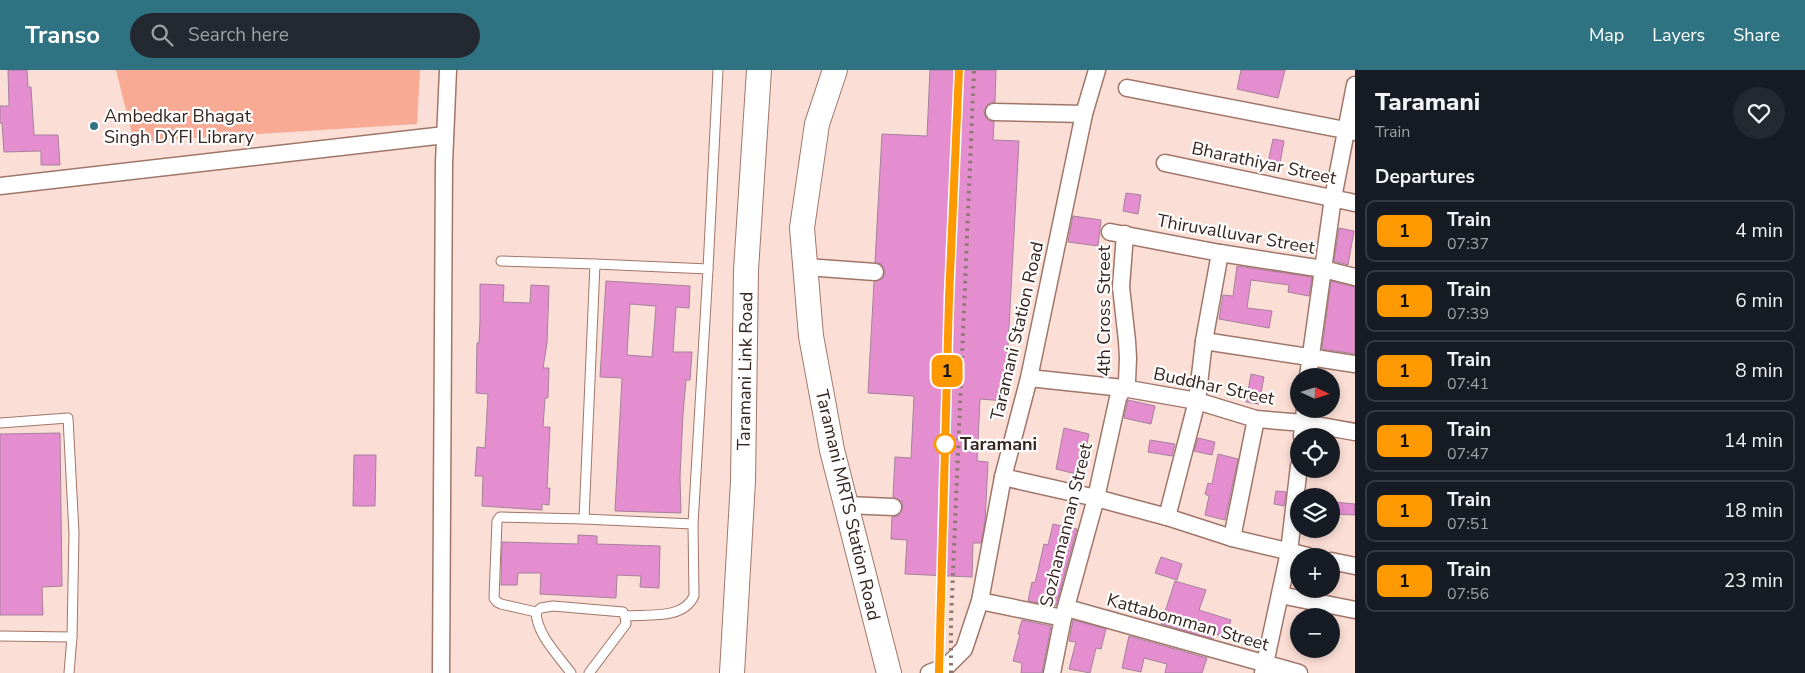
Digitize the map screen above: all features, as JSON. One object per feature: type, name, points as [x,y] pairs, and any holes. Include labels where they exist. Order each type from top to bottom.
[{"type":"street","points":[[441,673],[445,136],[448,70]]},
{"type":"street","name":"Taramani Link Road","points":[[718,673],[729,480],[732,269],[744,70]]},
{"type":"street","name":"Taramani Link Road","points":[[732,673],[743,481],[746,270],[759,70]]},
{"type":"street","name":"Taramani MRTS Station Road","points":[[836,70],[817,124],[802,228],[811,336],[832,450],[889,673]]},
{"type":"street","name":"Taramani Station Road","points":[[929,673],[947,666],[964,649],[980,601],[1003,477],[1030,378],[1084,114],[1097,70]]},
{"type":"street","points":[[1309,368],[1333,198],[1351,131],[1355,85]]},
{"type":"street","points":[[1127,88],[1351,131]]},
{"type":"street","points":[[994,112],[1084,114]]},
{"type":"street","points":[[0,186],[445,136]]},
{"type":"street","name":"Bharathiyar Street","points":[[1165,163],[1355,203]]},
{"type":"street","name":"Thiruvalluvar Street","points":[[1118,233],[1323,269],[1355,277]]},
{"type":"street","name":"4th Cross Street","points":[[1118,233],[1128,358],[1126,381],[1123,388]]},
{"type":"street","points":[[1167,517],[1196,401],[1204,341],[1220,252]]},
{"type":"street","points":[[806,267],[875,272]]},
{"type":"street","points":[[1204,341],[1355,364]]},
{"type":"street","name":"Buddhar Street","points":[[1030,378],[1123,388],[1196,401],[1256,420],[1304,422],[1355,432]]},
{"type":"street","name":"Sozhamannan Street","points":[[1052,673],[1065,613],[1096,498],[1118,398],[1123,388]]},
{"type":"street","points":[[1232,538],[1256,420]]},
{"type":"street","points":[[1003,477],[1096,498],[1167,517],[1232,538],[1289,552]]},
{"type":"street","points":[[1264,669],[1289,552],[1298,478]]},
{"type":"street","points":[[846,505],[893,507]]},
{"type":"street","points":[[1340,563],[1355,566]]},
{"type":"street","points":[[1280,595],[1355,610]]},
{"type":"street","name":"Kattabomman Street","points":[[980,601],[1065,613],[1264,669],[1299,673]]},
{"type":"lane","points":[[625,616],[676,613],[690,604],[694,596],[693,524],[718,70]]},
{"type":"lane","points":[[501,261],[708,269]]},
{"type":"lane","points":[[584,519],[595,264]]},
{"type":"lane","points":[[0,423],[68,418],[74,532],[72,637],[69,673]]},
{"type":"lane","points":[[536,612],[501,604],[494,598],[498,518],[584,519],[693,524]]},
{"type":"lane","points":[[536,612],[541,608],[553,606],[622,612],[625,616],[626,624],[589,673]]},
{"type":"lane","points":[[536,612],[536,622],[541,632],[571,673]]},
{"type":"lane","points":[[0,636],[72,637]]},
{"type":"shaded area","points":[[116,70],[420,70],[417,124],[134,142]]},
{"type":"building","points":[[8,70],[27,70],[28,87],[31,87],[34,135],[58,135],[60,165],[41,165],[41,151],[4,152],[0,106],[9,106]]},
{"type":"building","points":[[930,70],[996,70],[995,102],[986,106],[985,116],[988,120],[994,122],[993,140],[1019,141],[1005,401],[980,399],[977,461],[988,462],[985,522],[981,543],[973,543],[972,577],[905,574],[907,540],[891,539],[892,517],[898,516],[903,508],[902,502],[893,497],[895,457],[911,458],[914,396],[868,393],[874,282],[883,278],[885,272],[881,264],[875,262],[882,134],[927,136]]},
{"type":"building","points":[[1241,70],[1285,70],[1278,98],[1237,89]]},
{"type":"building","points":[[1273,139],[1284,141],[1279,169],[1267,167]]},
{"type":"building","points":[[1126,193],[1141,195],[1138,214],[1123,211]]},
{"type":"building","points":[[1073,216],[1101,220],[1098,246],[1068,242]]},
{"type":"building","points":[[1339,228],[1354,231],[1348,265],[1334,261]]},
{"type":"building","points":[[1237,266],[1312,277],[1309,296],[1288,292],[1289,285],[1251,280],[1247,308],[1272,311],[1269,328],[1219,319],[1223,295],[1233,296]]},
{"type":"building","points":[[606,281],[690,286],[689,308],[676,307],[673,352],[692,352],[690,380],[686,380],[683,414],[680,477],[681,513],[615,511],[622,378],[600,377]],"holes":[[[630,304],[656,306],[652,357],[627,355]]]},
{"type":"building","points":[[1331,281],[1355,287],[1355,354],[1322,349]]},
{"type":"building","points":[[480,284],[504,285],[503,302],[530,303],[531,285],[549,286],[547,343],[543,368],[549,368],[548,398],[545,398],[543,427],[550,427],[547,488],[550,488],[549,505],[542,504],[542,510],[482,506],[483,476],[475,476],[477,447],[485,448],[488,394],[476,393]]},
{"type":"building","points":[[1251,374],[1264,377],[1259,404],[1246,402]]},
{"type":"building","points":[[1128,400],[1155,406],[1151,424],[1124,418]]},
{"type":"building","points":[[1064,428],[1089,434],[1080,475],[1056,469]]},
{"type":"building","points":[[60,433],[62,586],[42,587],[43,615],[0,615],[0,434]]},
{"type":"building","points":[[1198,438],[1215,442],[1212,455],[1194,451]]},
{"type":"building","points":[[1150,440],[1175,444],[1172,456],[1148,452]]},
{"type":"building","points":[[1218,454],[1238,459],[1225,520],[1205,515],[1209,496],[1205,494],[1208,483],[1212,484]]},
{"type":"building","points":[[354,455],[376,455],[375,506],[353,506]]},
{"type":"building","points":[[1276,491],[1286,492],[1284,506],[1274,504]]},
{"type":"building","points":[[1340,503],[1355,504],[1355,515],[1340,514]]},
{"type":"building","points":[[1053,524],[1077,529],[1056,606],[1028,601],[1032,582],[1035,583],[1044,544],[1048,545]]},
{"type":"building","points":[[578,535],[597,536],[597,544],[660,546],[659,588],[640,587],[641,576],[617,575],[616,598],[540,594],[541,573],[518,573],[517,585],[501,585],[502,542],[578,544]]},
{"type":"building","points":[[1161,557],[1182,564],[1177,580],[1155,573]]},
{"type":"building","points":[[1175,581],[1206,590],[1199,610],[1231,620],[1225,637],[1215,634],[1213,639],[1161,624]]},
{"type":"building","points":[[1022,620],[1051,626],[1042,673],[1021,673],[1022,663],[1013,661]]},
{"type":"building","points":[[1073,620],[1106,629],[1101,649],[1096,648],[1090,673],[1069,669],[1076,642],[1069,641]]},
{"type":"building","points":[[1129,636],[1207,658],[1202,673],[1165,673],[1167,664],[1144,658],[1141,672],[1122,668]]},
{"type":"railway","points":[[939,673],[949,298],[959,70]]},
{"type":"railway","points":[[951,673],[951,621],[974,70]]},
{"type":"train","name":"1","points":[[939,673],[949,298],[959,70]]},
{"type":"place","name":"Ambedkar Bhagat Singh DYFI Library","points":[[94,126]]},
{"type":"place","name":"Taramani","points":[[945,444]]}]
